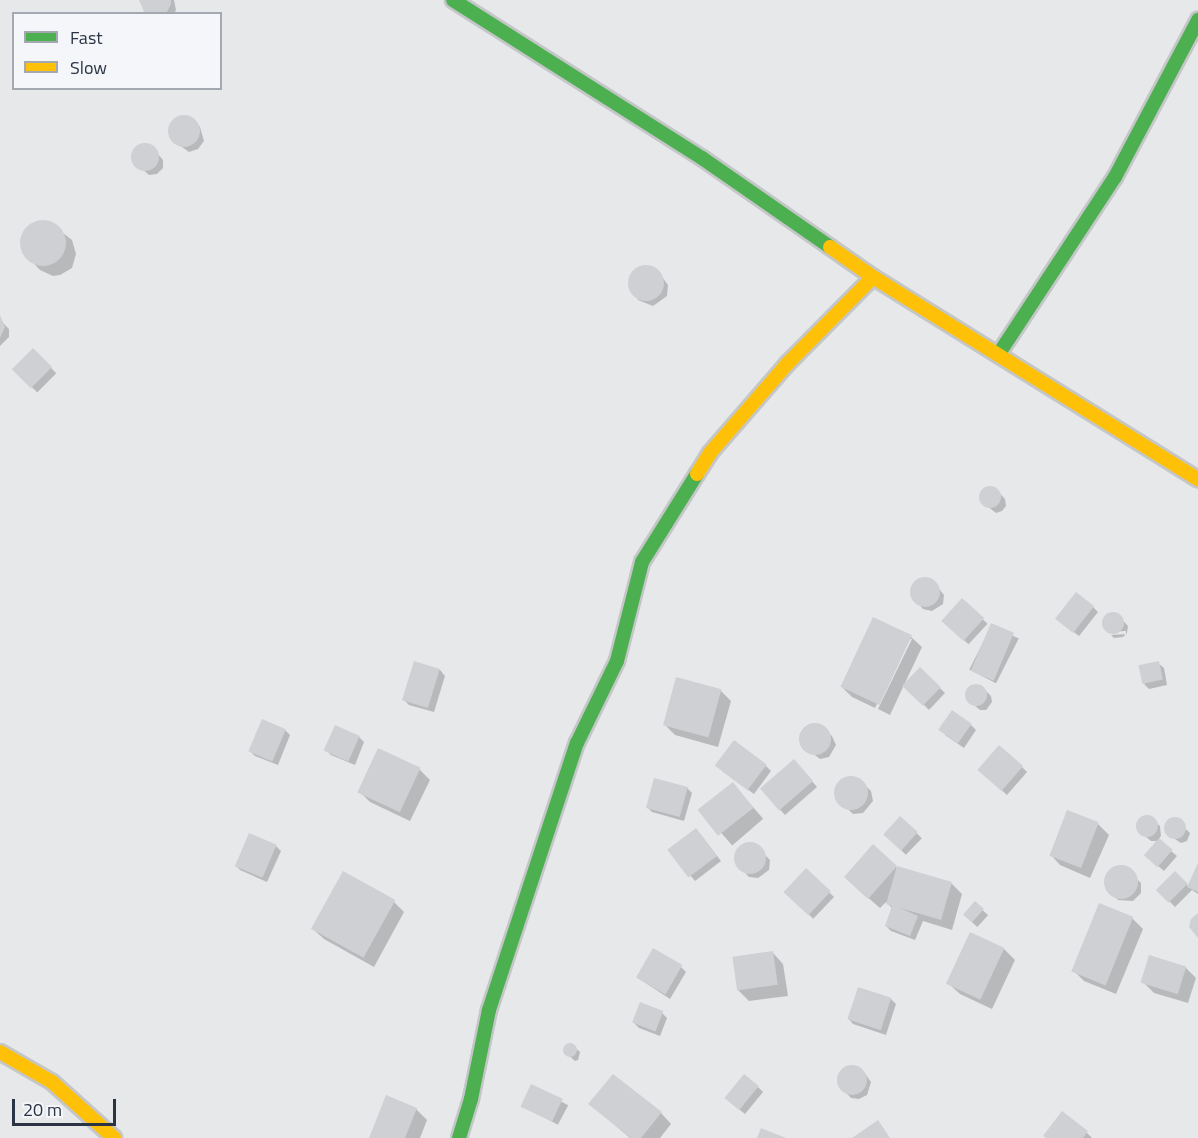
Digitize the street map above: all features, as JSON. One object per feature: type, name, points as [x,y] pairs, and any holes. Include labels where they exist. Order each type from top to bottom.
[{"type":"street","points":[[453,0],[702,158],[873,277],[1198,479]]},
{"type":"street","points":[[998,355],[1115,177],[1198,20]]},
{"type":"street","points":[[459,1138],[471,1100],[489,1010],[522,916],[533,871],[577,743],[617,661],[642,562],[710,453],[787,364],[873,277]]},
{"type":"street","points":[[0,1052],[52,1082],[114,1138]]},
{"type":"building","points":[[139,0],[171,0],[167,12],[144,12]]},
{"type":"building","points":[[184,115],[195,120],[200,131],[195,142],[184,147],[173,142],[168,131],[173,120]]},
{"type":"building","points":[[145,143],[155,147],[159,157],[155,167],[145,171],[135,167],[131,157],[135,147]]},
{"type":"building","points":[[43,220],[59,227],[66,243],[59,259],[43,266],[27,259],[20,243],[27,227]]},
{"type":"building","points":[[646,265],[659,270],[664,283],[659,296],[646,301],[633,296],[628,283],[633,270]]},
{"type":"building","points":[[0,315],[5,327],[0,338]]},
{"type":"building","points":[[33,348],[52,367],[31,388],[12,369]]},
{"type":"building","points":[[986,486],[994,486],[1001,493],[1001,501],[994,508],[986,508],[979,501],[979,493]]},
{"type":"building","points":[[925,577],[936,581],[940,592],[936,603],[925,607],[914,603],[910,592],[914,581]]},
{"type":"building","points":[[1076,592],[1094,606],[1073,633],[1055,619]]},
{"type":"building","points":[[962,598],[984,618],[964,641],[941,621]]},
{"type":"building","points":[[1113,612],[1121,615],[1124,623],[1121,631],[1113,634],[1105,631],[1102,623],[1105,615]]},
{"type":"building","points":[[873,617],[912,635],[879,705],[840,687]]},
{"type":"building","points":[[991,623],[1014,633],[994,681],[971,671]]},
{"type":"building","points":[[414,661],[440,669],[428,708],[402,700]]},
{"type":"building","points":[[1159,661],[1163,680],[1142,684],[1138,665]]},
{"type":"building","points":[[920,667],[941,687],[923,706],[902,686]]},
{"type":"building","points":[[676,677],[721,689],[708,737],[663,725]]},
{"type":"building","points":[[976,684],[984,687],[987,695],[984,703],[976,706],[968,703],[965,695],[968,687]]},
{"type":"building","points":[[952,710],[972,724],[958,743],[938,730]]},
{"type":"building","points":[[262,719],[286,729],[272,761],[248,751]]},
{"type":"building","points":[[815,723],[826,728],[831,739],[826,750],[815,755],[804,750],[799,739],[804,728]]},
{"type":"building","points":[[335,725],[360,736],[348,762],[324,751]]},
{"type":"building","points":[[734,740],[767,765],[747,790],[715,766]]},
{"type":"building","points":[[999,745],[1023,766],[1002,791],[977,770]]},
{"type":"building","points":[[378,748],[421,768],[400,812],[357,792]]},
{"type":"building","points":[[794,759],[813,781],[779,810],[760,789]]},
{"type":"building","points":[[851,776],[863,781],[868,793],[863,805],[851,810],[839,805],[834,793],[839,781]]},
{"type":"building","points":[[654,778],[688,787],[680,817],[646,808]]},
{"type":"building","points":[[733,782],[753,808],[718,836],[698,810]]},
{"type":"building","points":[[1067,810],[1099,822],[1081,868],[1049,856]]},
{"type":"building","points":[[1147,815],[1155,818],[1158,826],[1155,834],[1147,837],[1139,834],[1136,826],[1139,818]]},
{"type":"building","points":[[900,816],[918,832],[901,851],[883,835]]},
{"type":"building","points":[[1175,817],[1185,824],[1186,828],[1179,838],[1175,839],[1165,832],[1164,828],[1171,818]]},
{"type":"building","points":[[696,828],[717,856],[688,878],[667,850]]},
{"type":"building","points":[[249,833],[277,845],[263,878],[235,866]]},
{"type":"building","points":[[1159,838],[1173,850],[1157,867],[1144,855]]},
{"type":"building","points":[[750,842],[761,847],[766,858],[761,869],[750,874],[739,869],[734,858],[739,847]]},
{"type":"building","points":[[873,844],[897,866],[868,899],[844,877]]},
{"type":"building","points":[[1198,863],[1198,892],[1187,887]]},
{"type":"building","points":[[1121,865],[1133,870],[1138,882],[1133,894],[1121,899],[1109,894],[1104,882],[1109,870]]},
{"type":"building","points":[[897,866],[952,882],[941,920],[900,908],[918,916],[910,936],[885,926],[892,906],[886,904]]},
{"type":"building","points":[[806,868],[831,891],[808,915],[783,892]]},
{"type":"building","points":[[343,871],[395,900],[363,958],[311,929]]},
{"type":"building","points":[[1175,871],[1188,884],[1169,903],[1156,890]]},
{"type":"building","points":[[975,901],[984,909],[972,922],[963,914]]},
{"type":"building","points":[[1099,903],[1133,917],[1106,985],[1071,972]]},
{"type":"building","points":[[1198,913],[1198,938],[1189,927],[1191,919]]},
{"type":"building","points":[[970,932],[1004,948],[980,1000],[946,984]]},
{"type":"building","points":[[653,948],[682,965],[665,994],[636,977]]},
{"type":"building","points":[[773,951],[778,985],[737,990],[732,957]]},
{"type":"building","points":[[1149,955],[1186,966],[1178,994],[1141,983]]},
{"type":"building","points":[[858,987],[891,998],[881,1030],[847,1019]]},
{"type":"building","points":[[640,1002],[663,1011],[655,1031],[632,1023]]},
{"type":"building","points":[[570,1043],[575,1045],[577,1050],[575,1055],[570,1057],[565,1055],[563,1050],[565,1045]]},
{"type":"building","points":[[852,1065],[863,1069],[867,1080],[863,1091],[852,1095],[841,1091],[837,1080],[841,1069]]},
{"type":"building","points":[[613,1074],[662,1112],[641,1138],[631,1138],[588,1104]]},
{"type":"building","points":[[744,1074],[759,1086],[739,1110],[724,1098]]},
{"type":"building","points":[[531,1084],[563,1099],[552,1121],[520,1107]]},
{"type":"building","points":[[386,1095],[417,1108],[405,1138],[369,1138]]},
{"type":"building","points":[[1062,1111],[1088,1131],[1083,1138],[1046,1138],[1043,1136]]},
{"type":"building","points":[[878,1120],[890,1138],[852,1138]]},
{"type":"building","points":[[761,1128],[786,1138],[757,1138]]},
{"type":"traffic: fast","points":[[453,0],[702,158],[830,247]]},
{"type":"traffic: fast","points":[[998,355],[1115,177],[1198,20]]},
{"type":"traffic: fast","points":[[459,1138],[471,1099],[489,1010],[577,743],[617,661],[642,562],[697,474]]},
{"type":"traffic: slow","points":[[830,247],[873,277],[1198,479]]},
{"type":"traffic: slow","points":[[697,474],[710,453],[787,364],[873,277]]},
{"type":"traffic: slow","points":[[0,1052],[52,1082],[114,1138]]}]
